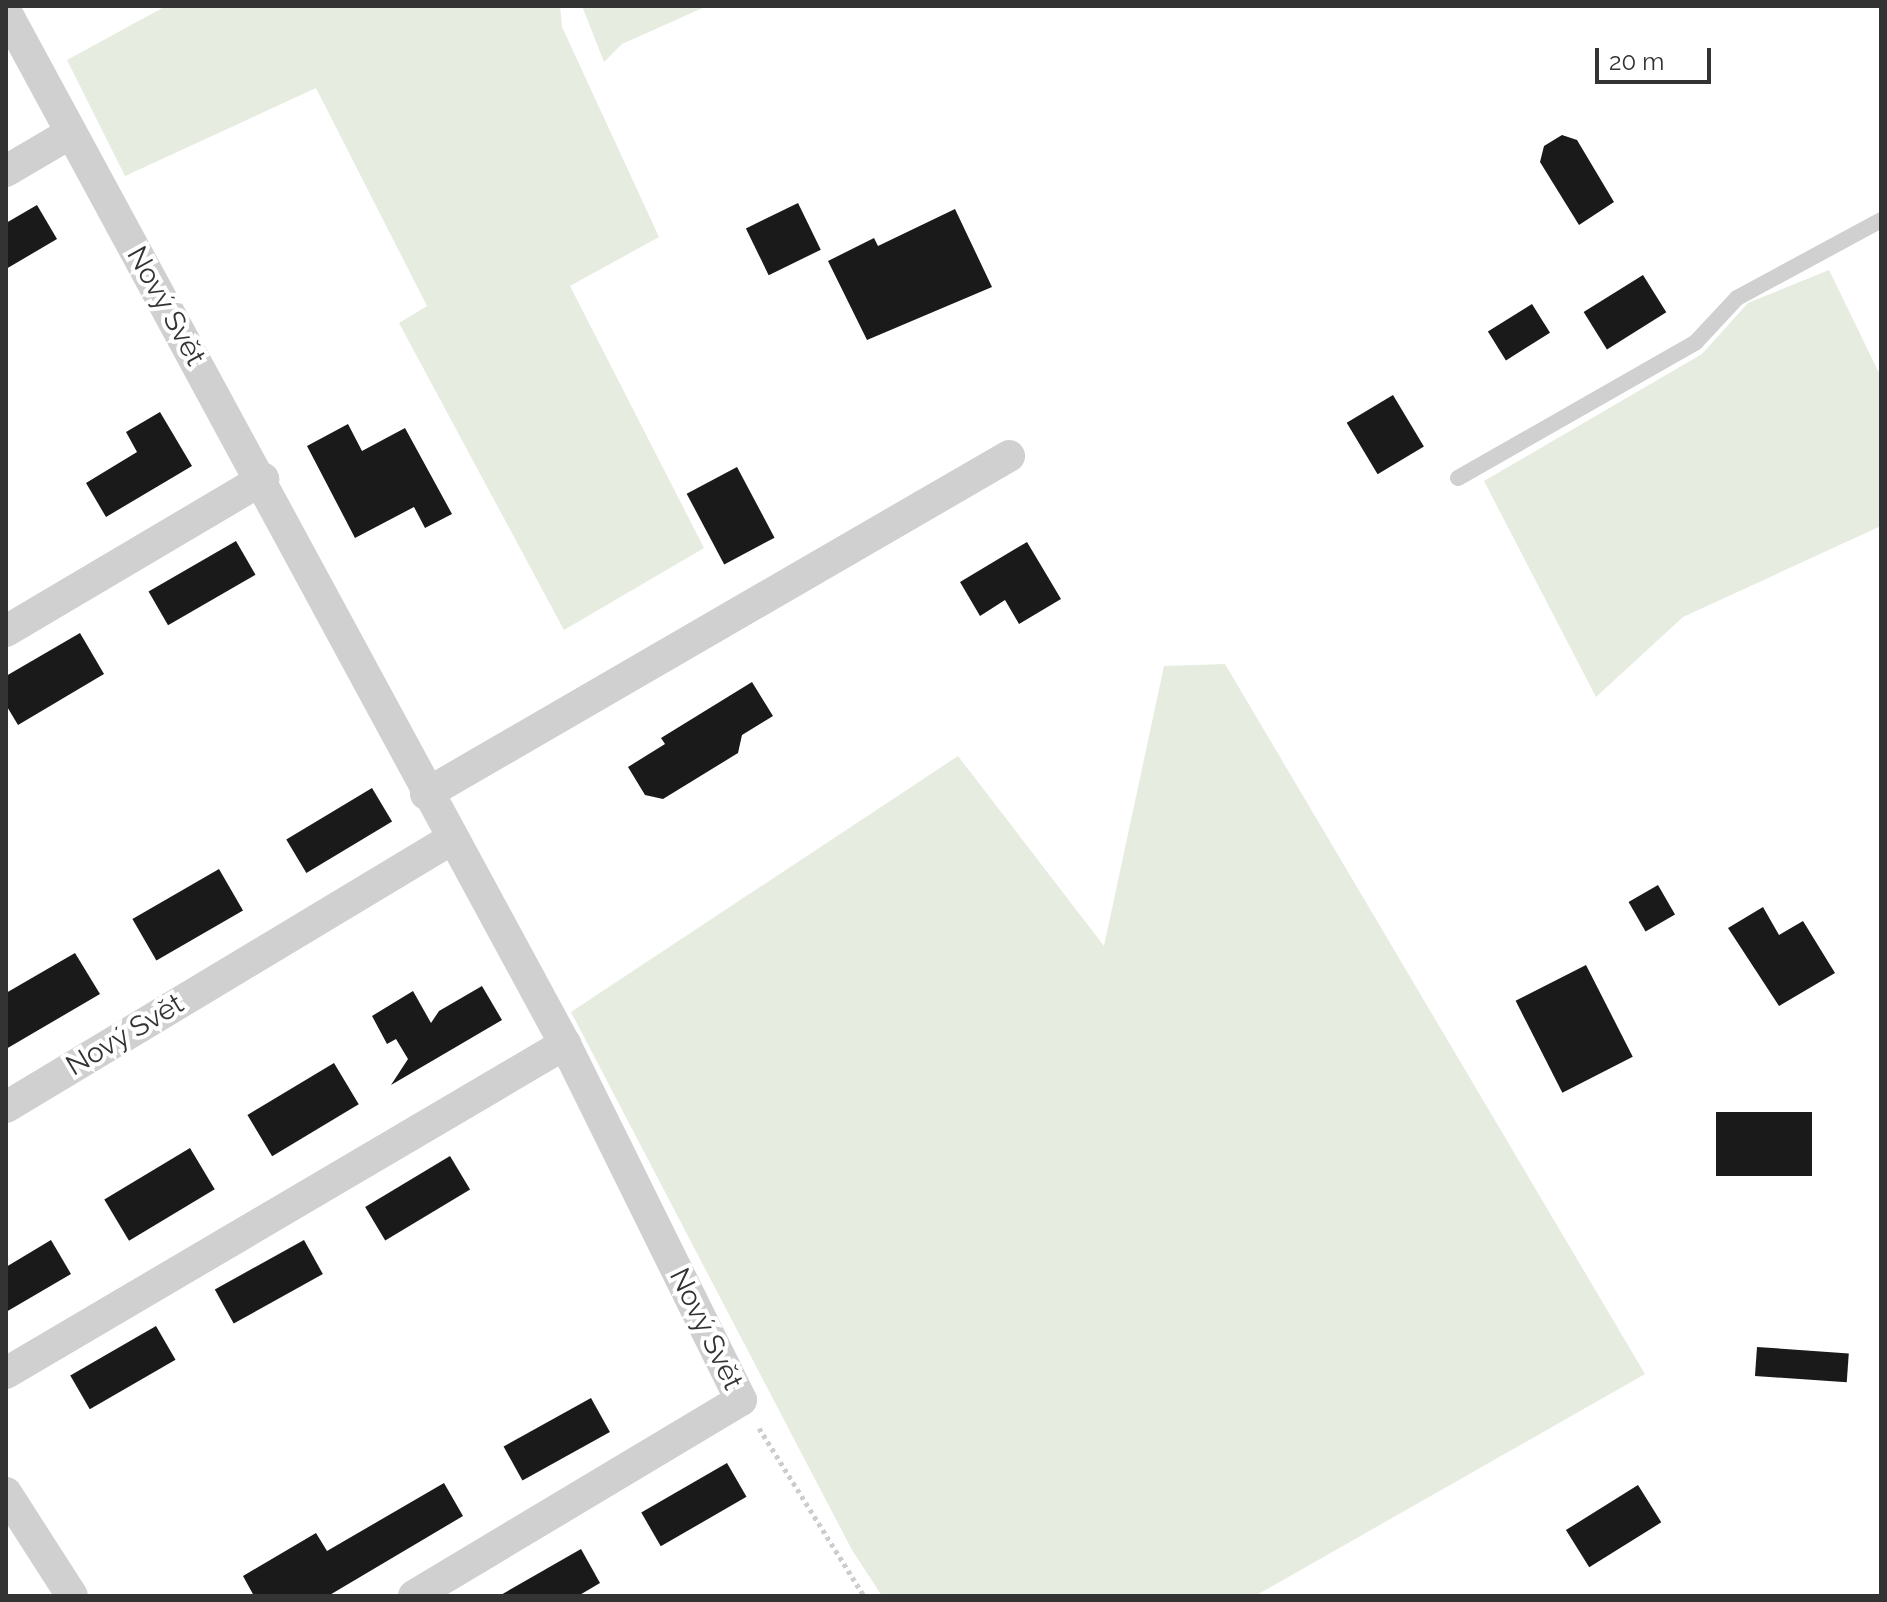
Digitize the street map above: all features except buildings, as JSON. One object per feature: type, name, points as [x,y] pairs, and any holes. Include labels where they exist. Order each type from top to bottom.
[{"type":"street","name":"Nový Svět","points":[[6,12],[69,134],[263,479],[450,840],[565,1044],[741,1400],[414,1596]]},
{"type":"street","points":[[6,171],[69,134]]},
{"type":"street","points":[[426,794],[1009,456]]},
{"type":"street","points":[[6,631],[263,479]]},
{"type":"street","name":"Nový Svět","points":[[6,1107],[450,840]]},
{"type":"street","points":[[6,1373],[565,1044]]},
{"type":"street","points":[[6,1493],[72,1596]]},
{"type":"lane","points":[[1458,478],[1696,342],[1737,298],[1881,220]]},
{"type":"path","points":[[741,1400],[864,1596]]},
{"type":"shaded area","points":[[166,6],[560,6],[562,27],[659,237],[570,286],[704,548],[564,630],[399,323],[427,306],[316,88],[125,176],[67,60]]},
{"type":"shaded area","points":[[582,6],[707,6],[622,44],[604,62]]},
{"type":"shaded area","points":[[1829,270],[1881,377],[1881,526],[1683,617],[1596,697],[1484,481],[1702,354],[1748,303]]},
{"type":"shaded area","points":[[1225,664],[1645,1374],[1255,1596],[882,1596],[852,1550],[571,1012],[958,756],[1104,946],[1164,666]]}]
